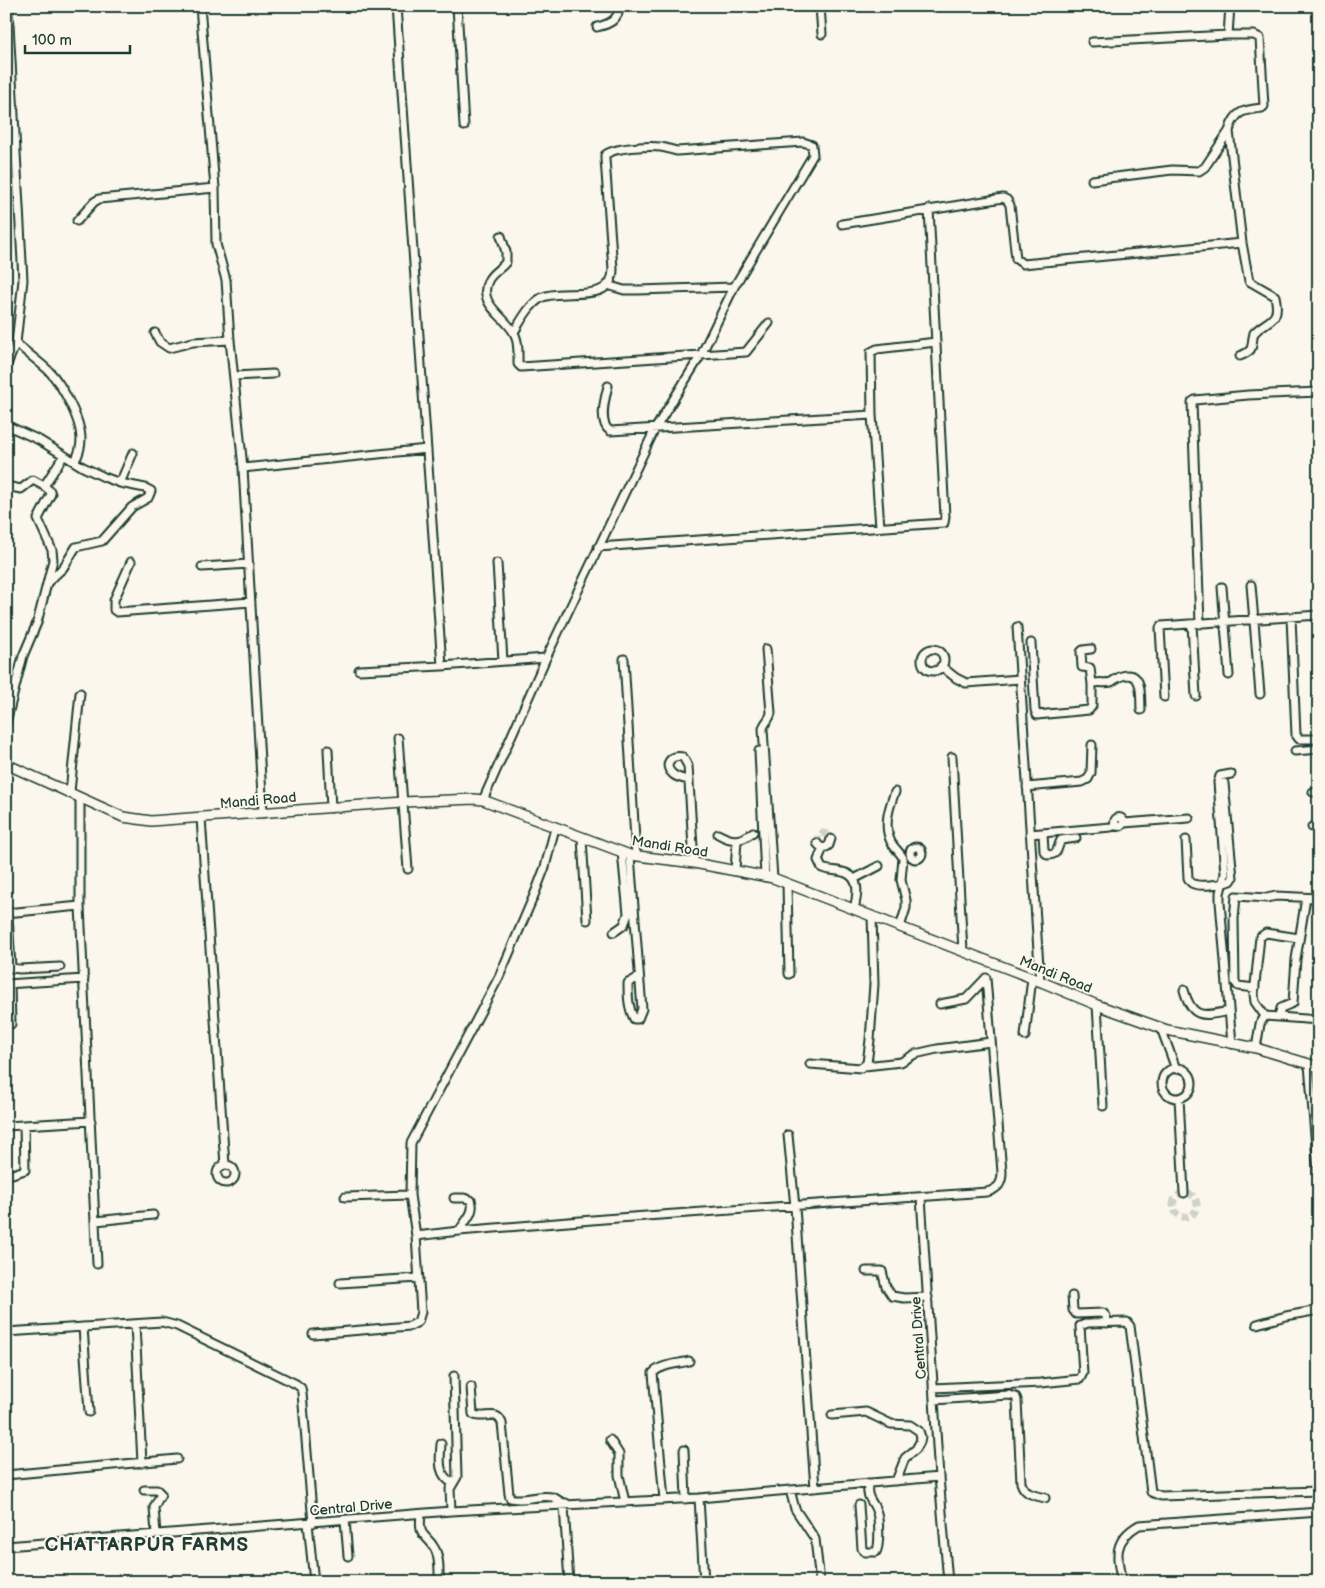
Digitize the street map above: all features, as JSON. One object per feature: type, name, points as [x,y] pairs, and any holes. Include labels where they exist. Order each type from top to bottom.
[{"type":"street","points":[[6,367],[16,343],[23,280],[8,6]]},
{"type":"street","points":[[200,6],[215,188],[216,244],[225,272],[243,468],[263,813]]},
{"type":"street","points":[[396,6],[442,666]]},
{"type":"street","points":[[457,6],[464,126]]},
{"type":"street","points":[[597,27],[614,20],[619,13],[620,6]]},
{"type":"street","points":[[820,6],[822,34]]},
{"type":"street","points":[[1228,35],[1230,6]]},
{"type":"street","points":[[1092,42],[1254,35],[1260,38],[1264,106],[1239,112],[1206,167],[1199,171],[1172,170],[1092,180]]},
{"type":"street","points":[[1229,131],[1242,243],[1249,281],[1275,296],[1276,311],[1273,319],[1254,333],[1253,347],[1250,351],[1240,356]]},
{"type":"street","points":[[484,800],[546,658],[655,429],[701,355],[734,287],[813,155],[814,150],[811,144],[804,142],[678,151],[662,147],[651,147],[609,152],[605,155],[605,159],[613,269],[612,279],[607,286],[595,292],[542,298],[532,306],[514,332]]},
{"type":"street","points":[[77,221],[94,202],[100,199],[215,188]]},
{"type":"street","points":[[842,224],[1003,198],[1010,205],[1016,259],[1023,264],[1242,243]]},
{"type":"street","points":[[598,547],[939,524],[944,522],[929,209]]},
{"type":"street","points":[[501,236],[506,252],[506,262],[488,280],[486,296],[491,306],[514,332],[518,364],[522,367],[748,351],[769,323]]},
{"type":"street","points":[[607,286],[624,290],[734,287]]},
{"type":"street","points":[[155,333],[162,345],[169,348],[193,342],[230,340]]},
{"type":"street","points":[[880,527],[870,356],[872,350],[877,348],[936,342]]},
{"type":"street","points":[[16,343],[48,370],[69,402],[81,433],[81,446],[75,461]]},
{"type":"street","points":[[235,376],[273,374]]},
{"type":"street","points":[[608,386],[604,413],[605,425],[610,431],[872,414]]},
{"type":"street","points":[[1196,696],[1192,403],[1195,400],[1227,397],[1319,392]]},
{"type":"street","points":[[6,425],[39,440],[82,467],[120,483],[151,491],[146,500],[130,509],[102,541],[76,547],[62,568],[48,582]]},
{"type":"street","points":[[243,468],[426,449]]},
{"type":"street","points":[[120,483],[133,453]]},
{"type":"street","points":[[44,486],[64,456]]},
{"type":"street","points":[[6,486],[21,489],[33,480],[50,491],[51,494],[38,517],[53,553],[48,582],[36,623],[23,656],[6,723]]},
{"type":"street","points":[[131,562],[114,600],[114,610],[117,612],[251,602]]},
{"type":"street","points":[[497,563],[503,661]]},
{"type":"street","points":[[202,567],[249,564]]},
{"type":"street","points":[[1251,585],[1260,694]]},
{"type":"street","points":[[1222,587],[1229,675]]},
{"type":"street","points":[[1164,697],[1160,627],[1319,615]]},
{"type":"street","points":[[1291,617],[1296,735],[1299,739],[1319,739]]},
{"type":"street","points":[[1017,627],[1030,834],[1036,980],[1025,1036]]},
{"type":"street","points":[[1031,643],[1035,710],[1037,715],[1089,710],[1092,706],[1090,668],[1082,667],[1081,657],[1082,651],[1091,649]]},
{"type":"street","points":[[766,649],[771,713],[769,719],[764,724],[763,730],[769,877]]},
{"type":"street","points":[[359,670],[546,658]]},
{"type":"street","points":[[614,932],[624,924],[628,914],[629,854],[624,659]]},
{"type":"street","points":[[1019,663],[1032,662]]},
{"type":"street","points":[[941,666],[966,683],[1020,678]]},
{"type":"street","points":[[1092,684],[1110,682],[1122,676],[1134,676],[1139,684],[1141,710]]},
{"type":"street","points":[[70,792],[80,693]]},
{"type":"street","points":[[398,738],[408,869]]},
{"type":"street","points":[[1027,786],[1082,782],[1088,779],[1091,773],[1092,745]]},
{"type":"street","points":[[1295,751],[1319,749]]},
{"type":"street","points":[[328,750],[331,808]]},
{"type":"street","points":[[759,751],[769,877]]},
{"type":"street","points":[[952,757],[963,951]]},
{"type":"street","name":"Mandi Road","points":[[6,764],[123,817],[135,820],[160,821],[402,802],[484,800],[629,854],[694,863],[769,877],[963,951],[1097,1005],[1161,1028],[1189,1036],[1256,1048],[1314,1066]]},
{"type":"street","points":[[1231,774],[1223,774],[1219,777],[1218,782],[1224,874],[1220,902],[1232,1044]]},
{"type":"street","points":[[689,780],[694,863]]},
{"type":"street","points":[[1186,840],[1188,878],[1191,883],[1196,885],[1222,884],[1231,881],[1233,878],[1224,783]]},
{"type":"street","points":[[895,792],[888,809],[888,826],[891,842],[906,857],[901,880],[906,908],[900,927]]},
{"type":"street","points":[[80,798],[80,906],[98,1264]]},
{"type":"street","points":[[201,818],[225,1165]]},
{"type":"street","points":[[1030,834],[1190,818]]},
{"type":"street","points":[[313,1334],[410,1326],[417,1324],[420,1318],[416,1236],[410,1196],[410,1150],[413,1138],[499,977],[536,892],[545,867],[555,828]]},
{"type":"street","points":[[718,834],[732,840],[742,840],[753,832]]},
{"type":"street","points":[[1043,833],[1044,851],[1048,855],[1057,852],[1060,840],[1076,838]]},
{"type":"street","points":[[582,838],[586,920]]},
{"type":"street","points":[[831,839],[829,846],[820,846],[818,860],[822,868],[845,873],[854,879],[857,889],[854,909]]},
{"type":"street","points":[[735,871],[737,840]]},
{"type":"street","points":[[629,854],[642,1009],[638,1019],[634,1018],[629,1008],[628,983],[639,977]]},
{"type":"street","points":[[854,879],[879,866]]},
{"type":"street","points":[[787,884],[789,974]]},
{"type":"street","points":[[1255,988],[1238,986],[1235,982],[1234,919],[1236,896],[1319,898]]},
{"type":"street","points":[[1279,1016],[1281,1008],[1293,1004],[1296,959],[1306,898]]},
{"type":"street","points":[[60,967],[20,970],[11,968],[7,913],[80,906]]},
{"type":"street","points":[[865,1066],[868,1060],[874,989],[872,916]]},
{"type":"street","points":[[1265,1016],[1255,1002],[1261,935],[1266,933],[1300,938]]},
{"type":"street","points":[[416,1236],[459,1231],[987,1192],[999,1187],[1002,1172],[986,978],[966,999],[940,1004]]},
{"type":"street","points":[[11,1024],[8,984],[84,979]]},
{"type":"street","points":[[1184,990],[1189,1005],[1200,1014],[1207,1015],[1229,1011]]},
{"type":"street","points":[[1097,1005],[1103,1106]]},
{"type":"street","points":[[1265,1016],[1319,1020]]},
{"type":"street","points":[[1256,1048],[1260,1024],[1265,1016]]},
{"type":"street","points":[[1161,1028],[1176,1069]]},
{"type":"street","points":[[810,1064],[861,1068],[901,1062],[915,1054],[937,1049],[991,1042]]},
{"type":"street","points":[[1314,1066],[1319,1182]]},
{"type":"street","points":[[1176,1069],[1180,1069],[1188,1074],[1191,1082],[1187,1094],[1179,1098],[1166,1093],[1162,1085],[1162,1080],[1167,1072],[1176,1069]]},
{"type":"street","points":[[1179,1098],[1184,1193]]},
{"type":"street","points":[[6,1126],[91,1121]]},
{"type":"street","points":[[9,1175],[25,1170],[24,1125]]},
{"type":"street","points":[[788,1135],[795,1206],[814,1488]]},
{"type":"street","points":[[345,1197],[410,1196]]},
{"type":"street","name":"Central Drive","points":[[922,1197],[939,1477],[948,1582]]},
{"type":"street","points":[[454,1198],[467,1198],[473,1206],[471,1213],[459,1231]]},
{"type":"street","points":[[96,1221],[153,1215]]},
{"type":"street","points":[[866,1271],[882,1271],[886,1288],[892,1296],[904,1298],[928,1297]]},
{"type":"street","points":[[340,1283],[419,1278]]},
{"type":"street","points":[[1072,1296],[1076,1314],[1103,1314],[1106,1316],[1107,1322]]},
{"type":"street","points":[[1257,1324],[1319,1310]]},
{"type":"street","points":[[934,1388],[1041,1383],[1080,1379],[1083,1373],[1080,1326],[1107,1322],[1127,1322],[1130,1324],[1150,1489],[1153,1494],[1161,1496],[1319,1490]]},
{"type":"street","points":[[6,1332],[168,1323],[301,1388],[314,1582]]},
{"type":"street","points":[[135,1324],[142,1463]]},
{"type":"street","points":[[82,1327],[89,1412]]},
{"type":"street","points":[[664,1500],[653,1373],[657,1369],[689,1362]]},
{"type":"street","points":[[451,1511],[450,1489],[457,1477],[454,1376]]},
{"type":"street","points":[[471,1387],[473,1414],[477,1416],[499,1417],[502,1424],[508,1494],[510,1498],[551,1497],[560,1502],[578,1502],[580,1505]]},
{"type":"street","points":[[934,1400],[1009,1395],[1016,1397],[1018,1400],[1021,1483],[1024,1490],[1029,1494],[1045,1498]]},
{"type":"street","points":[[832,1415],[866,1412],[890,1424],[910,1425],[919,1431],[920,1442],[916,1449],[905,1458],[896,1481]]},
{"type":"street","points":[[610,1440],[619,1454],[618,1475],[625,1502]]},
{"type":"street","points":[[441,1444],[440,1469],[443,1477],[452,1484]]},
{"type":"street","points":[[684,1450],[686,1499]]},
{"type":"street","points":[[6,1475],[177,1459]]},
{"type":"street","name":"Central Drive","points":[[6,1546],[451,1511],[686,1499],[939,1477]]},
{"type":"street","points":[[859,1505],[862,1549],[865,1552],[876,1552],[879,1546],[878,1516],[868,1495],[868,1484]]},
{"type":"street","points":[[144,1490],[157,1490],[160,1494],[154,1507],[156,1534]]},
{"type":"street","points":[[790,1490],[795,1509],[815,1538],[820,1582]]},
{"type":"street","points":[[699,1498],[704,1582]]},
{"type":"street","points":[[564,1506],[569,1582]]},
{"type":"street","points":[[1122,1582],[1118,1546],[1126,1533],[1138,1524],[1319,1512]]},
{"type":"street","points":[[421,1514],[420,1530],[423,1537],[436,1551],[439,1582]]},
{"type":"street","points":[[345,1520],[348,1556]]},
{"type":"tunnel","points":[[817,843],[818,836],[822,833],[827,834],[831,839]]},
{"type":"tunnel","points":[[1185,1193],[1194,1196],[1197,1205],[1194,1214],[1185,1217],[1176,1214],[1173,1205],[1176,1196],[1185,1193]]},
{"type":"district","name":"CHATTARPUR FARMS","points":[[147,1544]]}]
